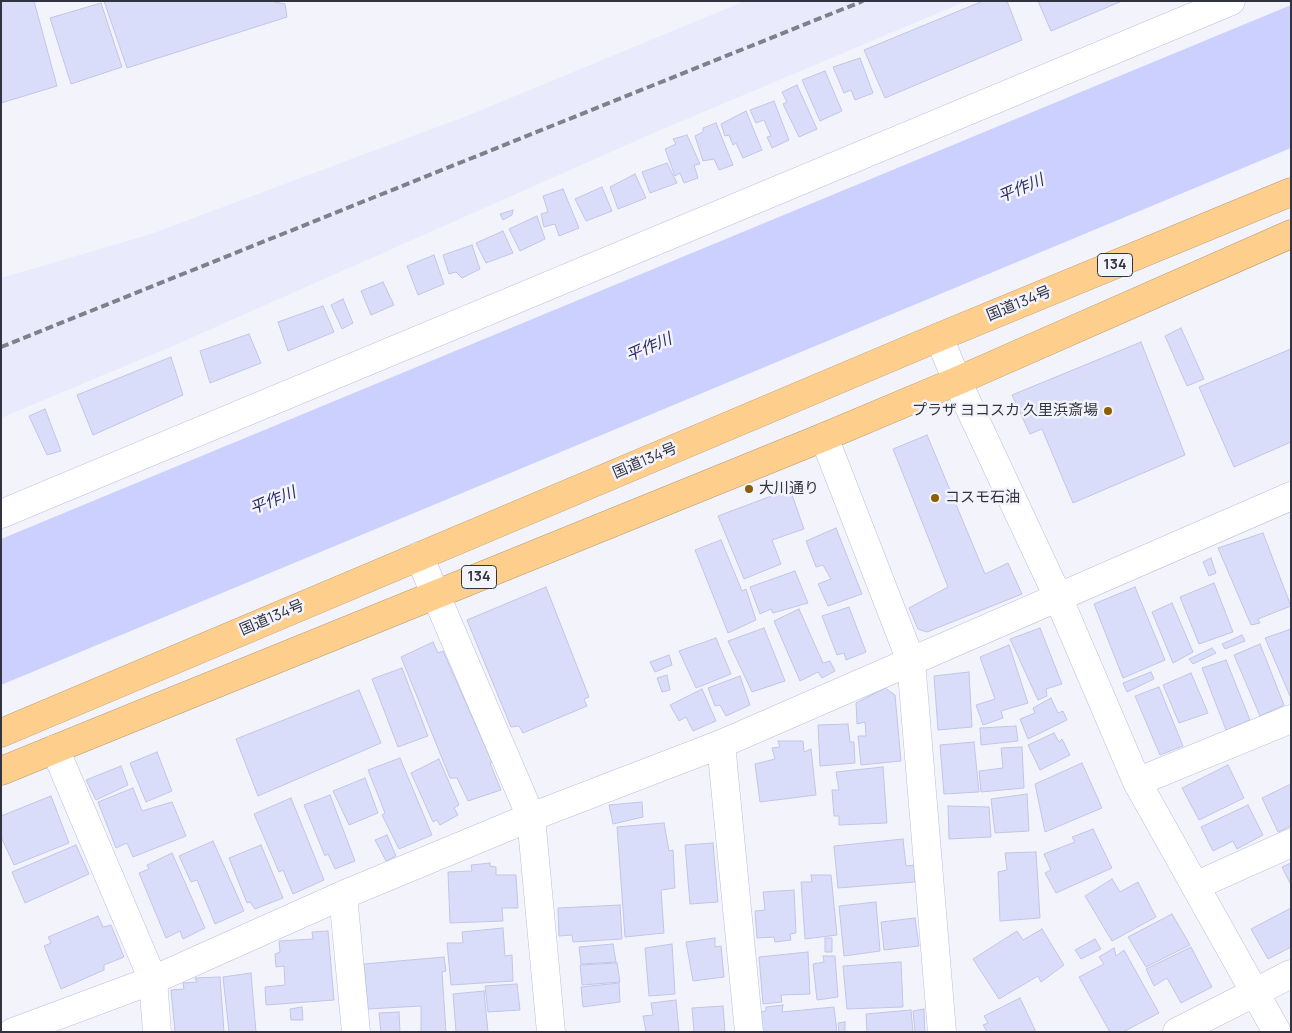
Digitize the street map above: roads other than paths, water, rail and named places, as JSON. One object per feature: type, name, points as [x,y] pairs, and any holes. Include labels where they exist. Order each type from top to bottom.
[{"type":"highway","name":"国道134号","points":[[1,733],[939,337],[1291,192]]},
{"type":"highway","name":"134","points":[[1,771],[824,437],[957,381],[1291,234]]},
{"type":"street","points":[[1,514],[1231,1]]},
{"type":"street","points":[[939,337],[957,381],[1058,597],[1137,782],[1277,1032]]},
{"type":"street","points":[[824,437],[911,661],[942,1032]]},
{"type":"street","points":[[13,1032],[153,980],[343,895],[531,817],[721,744],[1291,496]]},
{"type":"street","points":[[419,556],[531,817],[551,1032]]},
{"type":"street","points":[[1137,782],[1291,718]]},
{"type":"street","points":[[721,744],[749,1032]]},
{"type":"street","points":[[54,749],[153,980],[157,1032]]},
{"type":"street","points":[[1196,886],[1291,843]]},
{"type":"street","points":[[343,895],[356,1032]]},
{"type":"street","points":[[1177,1032],[1291,974]]},
{"type":"water","name":"平作川","points":[[1291,5],[1291,148],[1,685],[1,539]]},
{"type":"railway","points":[[1,347],[863,1]]},
{"type":"place","name":"プラザ ヨコスカ 久里浜斎場","points":[[1108,411]]},
{"type":"place","name":"大川通り","points":[[749,489]]},
{"type":"place","name":"コスモ石油","points":[[935,498]]}]
